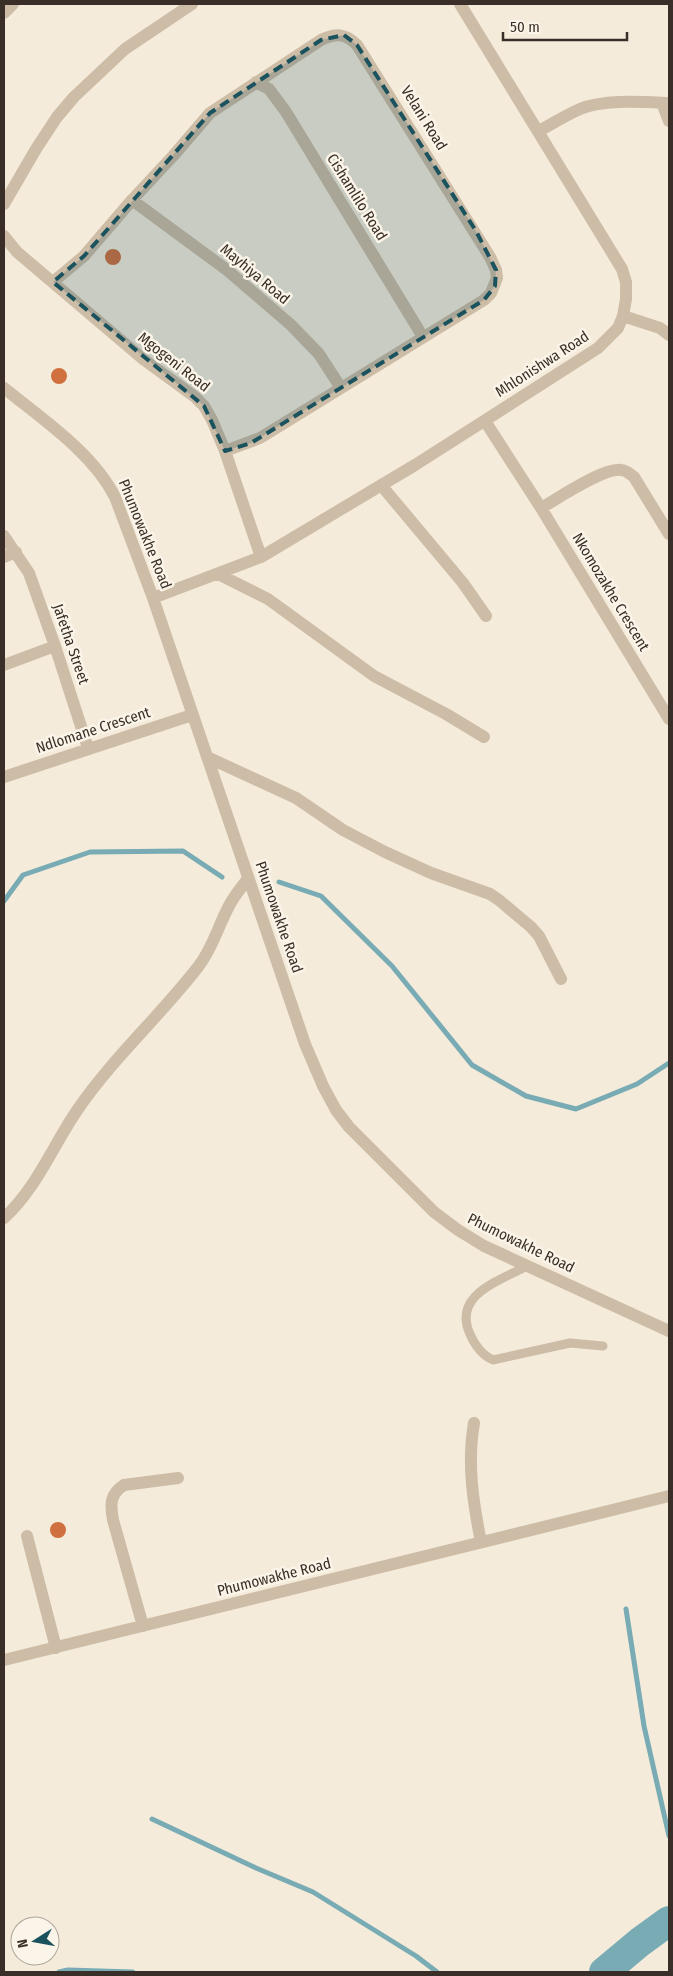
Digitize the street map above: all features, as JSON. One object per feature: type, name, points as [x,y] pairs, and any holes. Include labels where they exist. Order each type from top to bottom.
[{"type":"street","points":[[4,13],[14,4]]},
{"type":"street","points":[[4,204],[36,148],[57,117],[74,97],[125,49],[192,4]]},
{"type":"street","name":"Mhlonishwa Road","points":[[153,598],[261,557],[485,421],[598,348],[618,328],[623,316],[626,299],[626,282],[622,269],[460,4]]},
{"type":"street","name":"Velani Road","points":[[53,282],[84,256],[210,113],[321,40],[338,34],[350,38],[358,45],[476,231],[496,270],[495,286],[484,300],[260,438],[225,451]]},
{"type":"street","name":"Cishamlilo Road","points":[[256,82],[269,89],[286,112],[423,337]]},
{"type":"street","points":[[539,131],[580,109],[608,104],[666,103],[669,121]]},
{"type":"street","name":"Mayhiya Road","points":[[132,200],[227,270],[291,325],[319,354],[341,388]]},
{"type":"street","name":"Mgogeni Road","points":[[4,236],[17,252],[143,359],[195,397],[212,420],[225,451],[261,557]]},
{"type":"street","points":[[623,316],[660,328],[669,335]]},
{"type":"street","name":"Phumowakhe Road","points":[[4,388],[82,454],[109,485],[153,598],[305,1044],[323,1086],[336,1110],[365,1143],[434,1212],[458,1230],[484,1246],[669,1330]]},
{"type":"street","name":"Nkomozakhe Crescent","points":[[485,421],[541,508],[669,719]]},
{"type":"street","points":[[541,508],[602,474],[619,469],[626,471],[634,477],[669,534]]},
{"type":"street","points":[[381,485],[463,583],[486,616]]},
{"type":"street","name":"Jafetha Street","points":[[4,536],[29,573],[88,748]]},
{"type":"street","points":[[4,557],[16,552]]},
{"type":"street","points":[[218,574],[268,599],[374,676],[446,714],[484,738]]},
{"type":"street","points":[[4,665],[55,646]]},
{"type":"street","name":"Ndlomane Crescent","points":[[4,776],[192,715]]},
{"type":"street","points":[[207,758],[296,798],[343,830],[385,852],[431,873],[490,894],[531,927],[539,936],[561,980]]},
{"type":"street","points":[[4,1218],[24,1198],[36,1181],[79,1108],[200,965],[212,945],[229,905],[248,878]]},
{"type":"street","points":[[474,1423],[470,1445],[470,1476],[481,1542]]},
{"type":"street","points":[[143,1626],[113,1520],[111,1502],[117,1490],[124,1485],[178,1478]]},
{"type":"street","name":"Phumowakhe Road","points":[[4,1660],[669,1496]]},
{"type":"street","points":[[27,1536],[56,1648]]},
{"type":"lane","points":[[527,1266],[478,1293],[467,1308],[465,1318],[467,1327],[485,1356],[493,1360],[570,1343],[603,1346]]},
{"type":"highlighted area","points":[[344,35],[357,45],[476,231],[496,270],[495,286],[484,300],[251,443],[225,451],[204,406],[53,282],[84,256],[210,113],[321,40]]},
{"type":"building","points":[[110,249],[116,249],[121,254],[119,263],[110,265],[105,260],[105,254]]},
{"type":"building","points":[[56,368],[62,368],[67,373],[65,382],[56,384],[51,379],[51,373]]},
{"type":"building","points":[[55,1522],[61,1522],[66,1527],[64,1536],[55,1538],[50,1533],[50,1527]]},
{"type":"waterway","points":[[4,901],[23,875],[90,852],[183,851],[222,877]]},
{"type":"waterway","points":[[279,882],[321,896],[392,966],[472,1065],[526,1096],[576,1109],[637,1084],[669,1063]]},
{"type":"waterway","points":[[626,1609],[644,1726],[669,1836]]},
{"type":"waterway","points":[[152,1819],[256,1868],[313,1892],[416,1956],[437,1972]]},
{"type":"waterway","points":[[604,1972],[669,1921]]},
{"type":"waterway","points":[[59,1972],[68,1970],[133,1972]]}]
